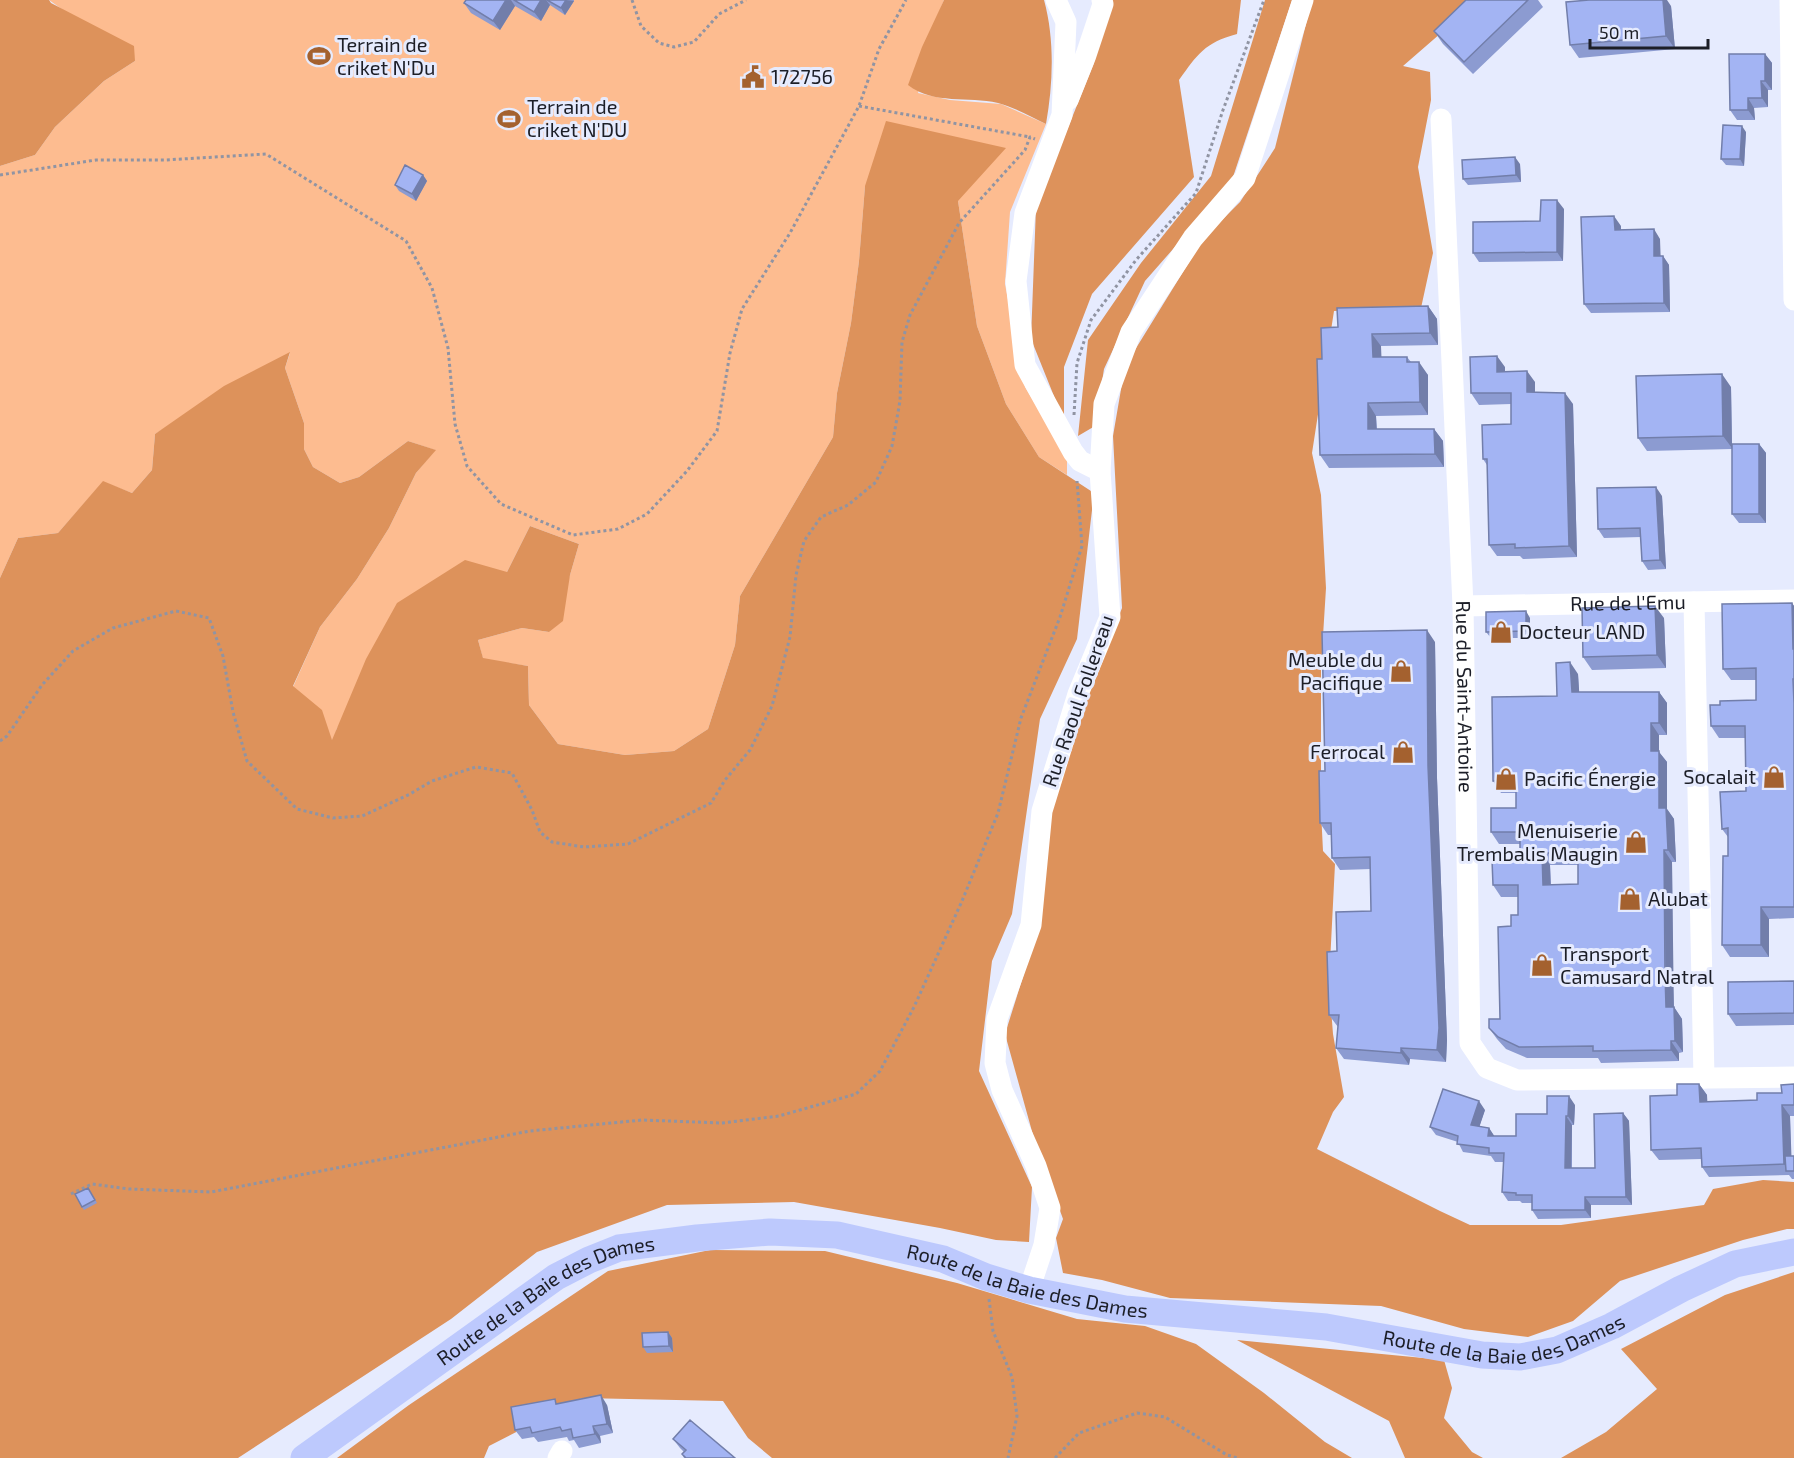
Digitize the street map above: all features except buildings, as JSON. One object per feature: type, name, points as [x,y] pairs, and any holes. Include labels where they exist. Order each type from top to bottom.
[{"type":"main road","name":"Route de la Baie des Dames","points":[[304,1458],[556,1277],[619,1248],[770,1232],[837,1235],[943,1259],[1029,1290],[1125,1309],[1326,1327],[1482,1355],[1520,1357],[1557,1350],[1612,1326],[1735,1264],[1794,1252]]},
{"type":"street","points":[[1056,0],[1066,22],[1062,115]]},
{"type":"street","points":[[1100,471],[1080,461],[1073,452],[1024,365],[1016,281],[1025,213],[1086,55],[1103,4],[1102,0]]},
{"type":"street","name":"Rue Raoul Follereau","points":[[1029,1290],[1044,1245],[1050,1208],[1035,1166],[1002,1090],[995,1063],[997,1019],[1031,925],[1042,811],[1078,694],[1110,617],[1100,471],[1104,404],[1131,332],[1193,238],[1245,178],[1303,0]]},
{"type":"street","points":[[1790,0],[1794,300]]},
{"type":"street","name":"Rue du Saint-Antoine","points":[[1441,119],[1463,606],[1470,1043],[1487,1068],[1516,1080],[1794,1077]]},
{"type":"street","name":"Rue de l'Emu","points":[[1463,606],[1794,600]]},
{"type":"street","points":[[1694,602],[1704,1078]]},
{"type":"path","points":[[632,0],[641,26],[659,43],[674,47],[694,42],[719,14],[746,0]]},
{"type":"path","points":[[0,175],[96,160],[165,160],[266,154],[406,241],[432,288],[448,348],[455,424],[467,466],[501,504],[573,535],[618,529],[647,514],[687,471],[717,431],[730,353],[741,309],[790,233],[860,105],[879,49],[906,0]]},
{"type":"path","points":[[71,1194],[92,1184],[129,1189],[211,1192],[530,1131],[642,1120],[722,1123],[779,1116],[856,1094],[880,1071],[914,1008],[962,902],[998,813],[1021,718],[1060,617],[1082,546],[1080,497],[1073,452],[1077,363],[1091,320],[1136,260],[1196,193],[1223,110],[1264,0]]},
{"type":"path","points":[[860,105],[1030,137],[1051,145]]},
{"type":"path","points":[[0,741],[7,736],[42,685],[72,651],[113,628],[176,611],[209,618],[223,656],[233,712],[247,761],[297,809],[333,818],[362,816],[432,781],[476,767],[512,773],[532,810],[540,832],[552,842],[584,847],[628,844],[711,804],[725,780],[750,750],[772,706],[790,637],[796,575],[804,542],[821,517],[848,505],[876,482],[892,446],[900,401],[902,342],[910,315],[959,223],[1025,150],[1030,137]]},
{"type":"path","points":[[986,1276],[993,1331],[1012,1377],[1017,1416],[1008,1458]]},
{"type":"path","points":[[1055,1458],[1078,1433],[1137,1413],[1165,1417],[1227,1455],[1238,1458]]},
{"type":"shaded area","points":[[0,0],[49,0],[134,46],[135,61],[104,81],[55,127],[35,155],[0,166]]},
{"type":"shaded area","points":[[49,0],[944,0],[937,17],[918,93],[950,100],[1001,104],[1046,124],[1010,212],[1005,284],[1025,387],[1067,457],[1067,475],[1039,457],[1006,404],[977,326],[958,201],[865,186],[859,261],[851,323],[837,393],[833,437],[740,596],[735,645],[708,729],[674,751],[625,755],[558,744],[529,705],[528,666],[483,659],[478,640],[522,628],[549,632],[570,575],[579,544],[530,526],[507,572],[337,728],[333,742],[304,697],[293,687],[320,627],[357,579],[389,528],[416,473],[435,450],[408,441],[359,477],[340,483],[313,467],[304,449],[304,423],[285,368],[290,353],[155,434],[152,470],[132,493],[103,482],[58,533],[18,538],[0,578],[0,166],[35,155],[55,127],[104,81],[135,61]]},
{"type":"shaded area","points":[[944,0],[1044,0],[1048,15],[1052,62],[1046,124],[998,103],[940,98],[908,85],[922,47]]},
{"type":"shaded area","points":[[1105,0],[1241,0],[1237,34],[1209,46],[1191,63],[1179,80],[1194,177],[1092,294],[1064,367],[1064,421],[1031,339],[1036,207],[1094,63]]},
{"type":"shaded area","points":[[1265,0],[1292,0],[1231,183],[1145,281],[1104,369],[1095,426],[1078,436],[1088,340],[1141,263],[1211,176]]},
{"type":"shaded area","points":[[1312,0],[1479,0],[1403,66],[1430,72],[1431,100],[1418,167],[1433,253],[1421,308],[1334,311],[1312,453],[1321,495],[1326,588],[1321,668],[1323,851],[1335,864],[1329,983],[1333,1034],[1344,1097],[1333,1112],[1317,1149],[1470,1225],[1561,1225],[1704,1205],[1713,1189],[1763,1180],[1794,1182],[1794,1229],[1743,1240],[1620,1281],[1573,1321],[1528,1337],[1464,1329],[1381,1306],[1170,1298],[1102,1280],[1063,1273],[1056,1238],[1063,1219],[1033,1135],[1005,1034],[1040,923],[1048,788],[1122,608],[1113,436],[1125,366],[1204,238],[1240,202],[1275,148]]},
{"type":"shaded area","points":[[886,121],[1006,148],[958,201],[977,326],[1006,404],[1039,457],[1094,493],[1077,639],[1040,719],[1012,914],[992,961],[979,1071],[1032,1187],[1029,1242],[996,1240],[794,1202],[667,1205],[537,1252],[451,1319],[238,1458],[0,1458],[0,578],[18,538],[58,533],[103,481],[132,493],[152,470],[155,434],[224,386],[290,352],[285,368],[304,423],[304,449],[313,467],[340,483],[359,477],[408,441],[436,450],[416,473],[389,528],[357,579],[320,627],[293,686],[322,710],[332,740],[366,659],[397,603],[465,560],[507,572],[530,526],[579,544],[570,575],[563,621],[549,632],[522,628],[478,640],[483,658],[528,666],[529,705],[558,744],[625,755],[674,751],[708,729],[735,645],[740,596],[833,437],[837,393],[851,323],[859,261],[865,186]]},
{"type":"shaded area","points":[[710,1250],[825,1251],[957,1283],[1077,1319],[1145,1326],[1196,1344],[1264,1393],[1325,1442],[1352,1458],[772,1458],[748,1438],[723,1401],[582,1398],[489,1446],[484,1458],[337,1458],[409,1405],[608,1271]]},
{"type":"shaded area","points":[[1794,1272],[1794,1458],[1561,1458],[1606,1432],[1657,1389],[1621,1349],[1725,1295]]},
{"type":"shaded area","points":[[1237,1340],[1444,1360],[1452,1388],[1444,1418],[1472,1452],[1483,1458],[1405,1458],[1389,1421]]},
{"type":"place","name":"Terrain de criket N'Du","points":[[319,56]]},
{"type":"place","name":"172756","points":[[753,77]]},
{"type":"place","name":"Terrain de criket N'DU","points":[[509,119]]},
{"type":"place","name":"Docteur LAND","points":[[1501,632]]},
{"type":"place","name":"Meuble du Pacifique","points":[[1401,671]]},
{"type":"place","name":"Ferrocal","points":[[1403,752]]},
{"type":"place","name":"Socalait","points":[[1774,777]]},
{"type":"place","name":"Pacific Énergie","points":[[1506,779]]},
{"type":"place","name":"Menuiserie Trembalis Maugin","points":[[1636,842]]},
{"type":"place","name":"Alubat","points":[[1630,899]]},
{"type":"place","name":"Transport Camusard Natral","points":[[1542,965]]}]
